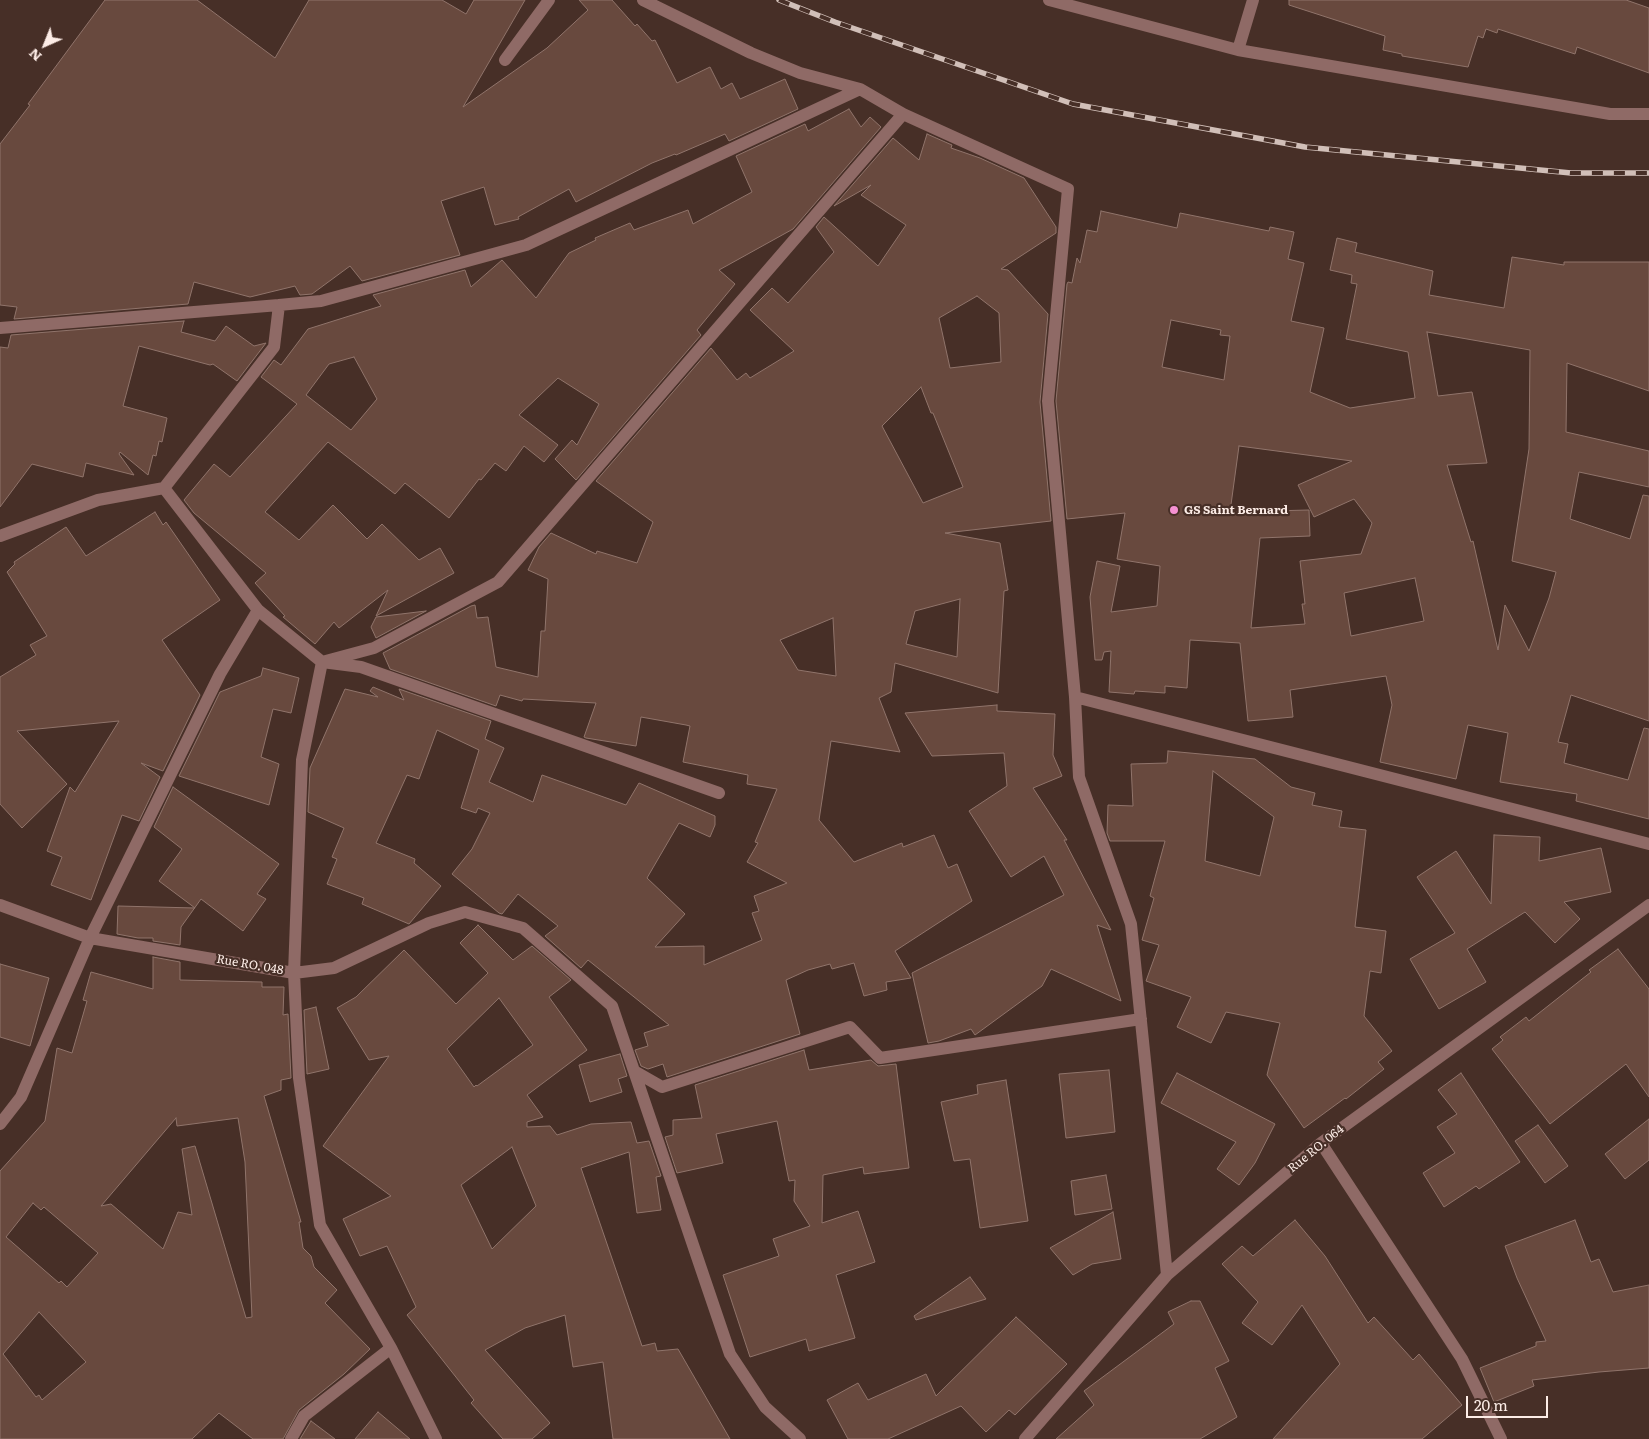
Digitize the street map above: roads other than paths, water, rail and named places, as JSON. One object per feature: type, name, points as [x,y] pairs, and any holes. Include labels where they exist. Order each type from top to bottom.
[{"type":"street","points":[[505,60],[549,0]]},
{"type":"street","points":[[643,0],[751,54],[800,73],[860,89],[903,114],[1068,189],[1048,401],[1074,697],[1078,777],[1131,924],[1167,1275]]},
{"type":"street","points":[[1049,0],[1238,50],[1610,114],[1649,114]]},
{"type":"street","points":[[1238,50],[1253,0]]},
{"type":"street","points":[[0,328],[321,301],[526,246],[860,89]]},
{"type":"street","points":[[322,662],[374,648],[498,582],[903,114]]},
{"type":"street","points":[[0,536],[98,500],[164,488],[274,347],[279,305]]},
{"type":"street","points":[[164,488],[258,610],[322,662],[361,667],[718,793]]},
{"type":"street","points":[[0,1124],[21,1097],[90,938],[220,674],[258,610]]},
{"type":"street","points":[[322,662],[302,760],[294,973],[299,1078],[320,1225],[391,1348],[436,1439]]},
{"type":"street","points":[[1074,697],[1649,844]]},
{"type":"street","name":"Rue RO. 048","points":[[0,905],[90,938],[294,973],[334,968],[429,923],[465,912],[523,928],[612,1006],[634,1071]]},
{"type":"street","name":"Rue RO. 064","points":[[1024,1439],[1167,1275],[1321,1143],[1649,905]]},
{"type":"street","points":[[634,1071],[662,1087],[850,1027],[880,1058],[1141,1019]]},
{"type":"street","points":[[634,1071],[730,1354],[765,1407],[800,1439]]},
{"type":"street","points":[[1321,1143],[1462,1359],[1501,1439]]},
{"type":"street","points":[[291,1439],[304,1416],[391,1348]]},
{"type":"railway","points":[[779,0],[835,22],[1073,104],[1305,147],[1571,173],[1649,173]]},
{"type":"place","name":"GS Saint Bernard","points":[[1174,510]]}]
